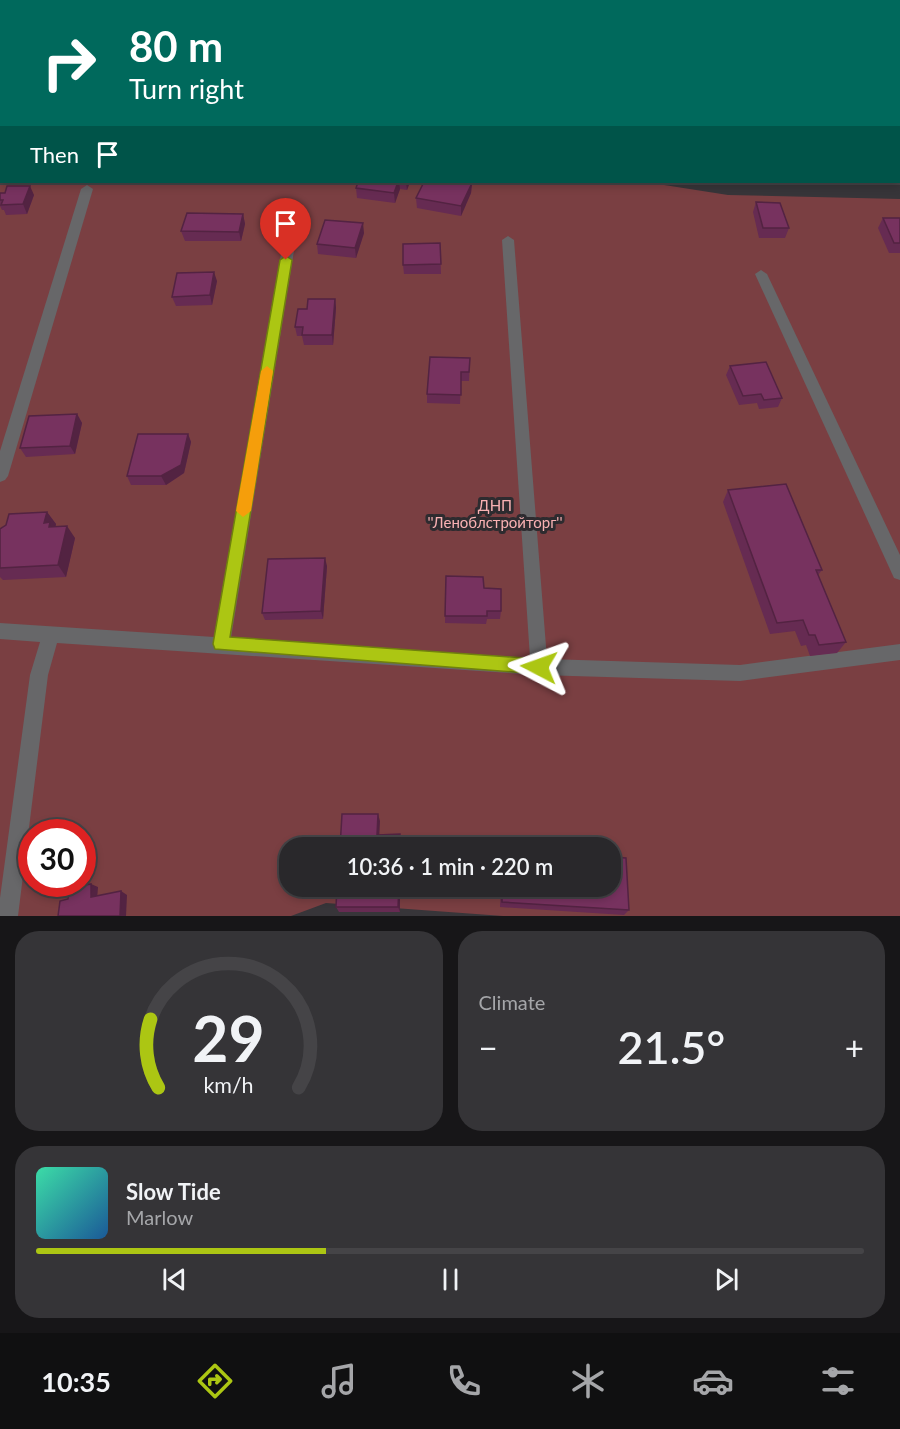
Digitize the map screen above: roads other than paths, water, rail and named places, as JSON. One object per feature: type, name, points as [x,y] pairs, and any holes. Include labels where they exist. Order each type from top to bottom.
[{"type":"street","points":[[0,476],[87,189]]},
{"type":"street","points":[[221,644],[294,214]]},
{"type":"street","points":[[508,240],[539,667]]},
{"type":"street","points":[[761,274],[900,573]]},
{"type":"street","points":[[0,631],[539,667],[740,673],[900,652]]},
{"type":"street","points":[[8,916],[39,675],[50,635]]},
{"type":"park label","name":"ДНП ''Леноблстройторг''","points":[[495,514]]}]
